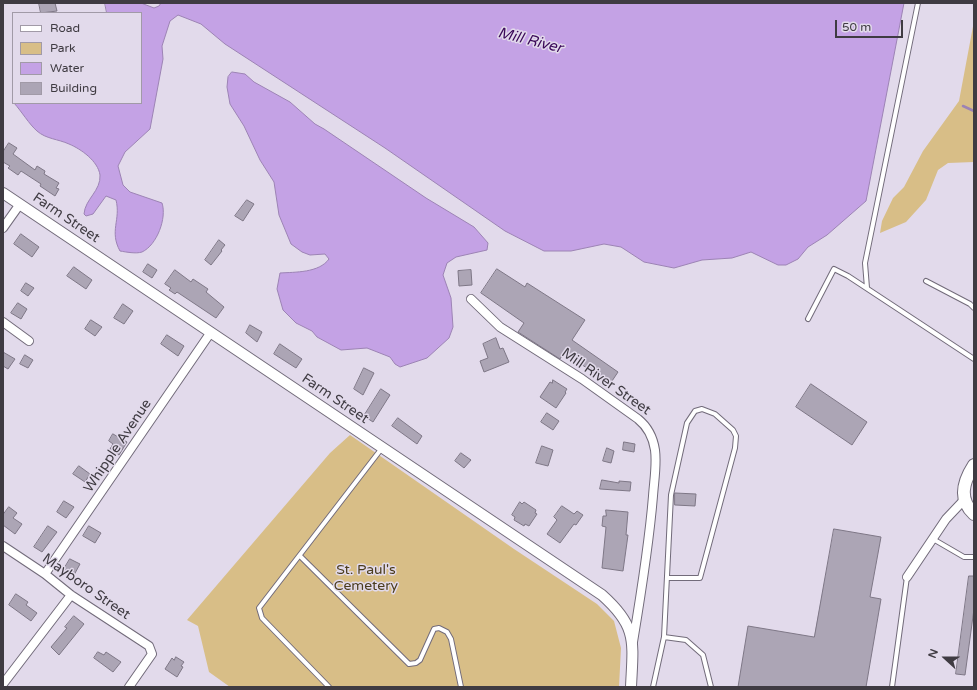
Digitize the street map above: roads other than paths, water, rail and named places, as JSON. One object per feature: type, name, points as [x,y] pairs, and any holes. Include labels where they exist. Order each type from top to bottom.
[{"type":"main road","points":[[974,466],[965,480],[963,489],[964,500],[974,514]]},
{"type":"street","name":"Farm Street","points":[[3,192],[602,595],[622,614],[627,622],[633,643],[631,687]]},
{"type":"street","points":[[3,228],[20,204]]},
{"type":"street","name":"Mill River Street","points":[[471,299],[500,327],[582,379],[646,425],[655,449],[656,466],[650,536],[633,643]]},
{"type":"street","points":[[3,322],[29,342]]},
{"type":"street","name":"Whipple Avenue","points":[[46,574],[211,332]]},
{"type":"street","points":[[907,577],[950,514],[964,500]]},
{"type":"street","name":"Mayboro Street","points":[[3,546],[46,574],[71,595],[142,641],[152,652],[129,687]]},
{"type":"street","points":[[3,684],[71,595]]},
{"type":"lane","points":[[867,288],[865,263],[918,3]]},
{"type":"lane","points":[[808,319],[834,269],[867,288],[974,359]]},
{"type":"lane","points":[[926,281],[970,304],[974,308]]},
{"type":"lane","points":[[653,687],[664,637],[671,495],[687,423],[695,411],[702,409],[715,414],[733,430],[736,436],[735,448],[700,578],[668,578]]},
{"type":"lane","points":[[329,687],[262,618],[258,612],[263,601],[300,556],[382,448]]},
{"type":"lane","points":[[933,538],[964,557],[974,556]]},
{"type":"lane","points":[[300,556],[409,664],[416,663],[420,660],[434,629],[438,628],[448,632],[451,639],[461,687]]},
{"type":"lane","points":[[892,687],[907,577]]},
{"type":"lane","points":[[664,637],[686,640],[703,655],[711,687]]},
{"type":"water","name":"Mill River","points":[[105,3],[141,3],[154,8],[159,6],[161,3],[904,3],[866,201],[827,235],[808,247],[798,259],[786,265],[778,265],[751,252],[732,258],[702,260],[674,268],[644,262],[621,247],[604,244],[571,251],[544,251],[505,231],[385,148],[225,44],[201,24],[178,15],[170,21],[162,46],[163,59],[150,129],[125,152],[118,166],[123,185],[130,192],[162,203],[162,223],[160,230],[152,244],[142,252],[131,253],[120,251],[115,237],[117,214],[116,200],[106,196],[93,214],[86,216],[84,214],[87,204],[100,181],[99,170],[96,165],[84,152],[74,146],[48,137],[37,131],[15,104],[142,104],[142,12],[107,12]]},
{"type":"water","points":[[232,72],[245,74],[254,82],[290,102],[315,124],[426,198],[474,227],[488,243],[487,250],[456,257],[447,263],[443,275],[451,298],[453,327],[449,338],[427,358],[400,367],[395,364],[390,357],[367,348],[341,350],[317,337],[312,331],[296,323],[283,310],[277,289],[280,273],[299,272],[313,269],[325,264],[329,259],[325,254],[310,255],[302,252],[291,244],[279,215],[274,182],[260,160],[244,126],[230,104],[227,87],[228,77]]},
{"type":"waterway","points":[[963,106],[974,111]]},
{"type":"park label","name":"St. Paul's Cemetery","points":[[366,578]]}]
